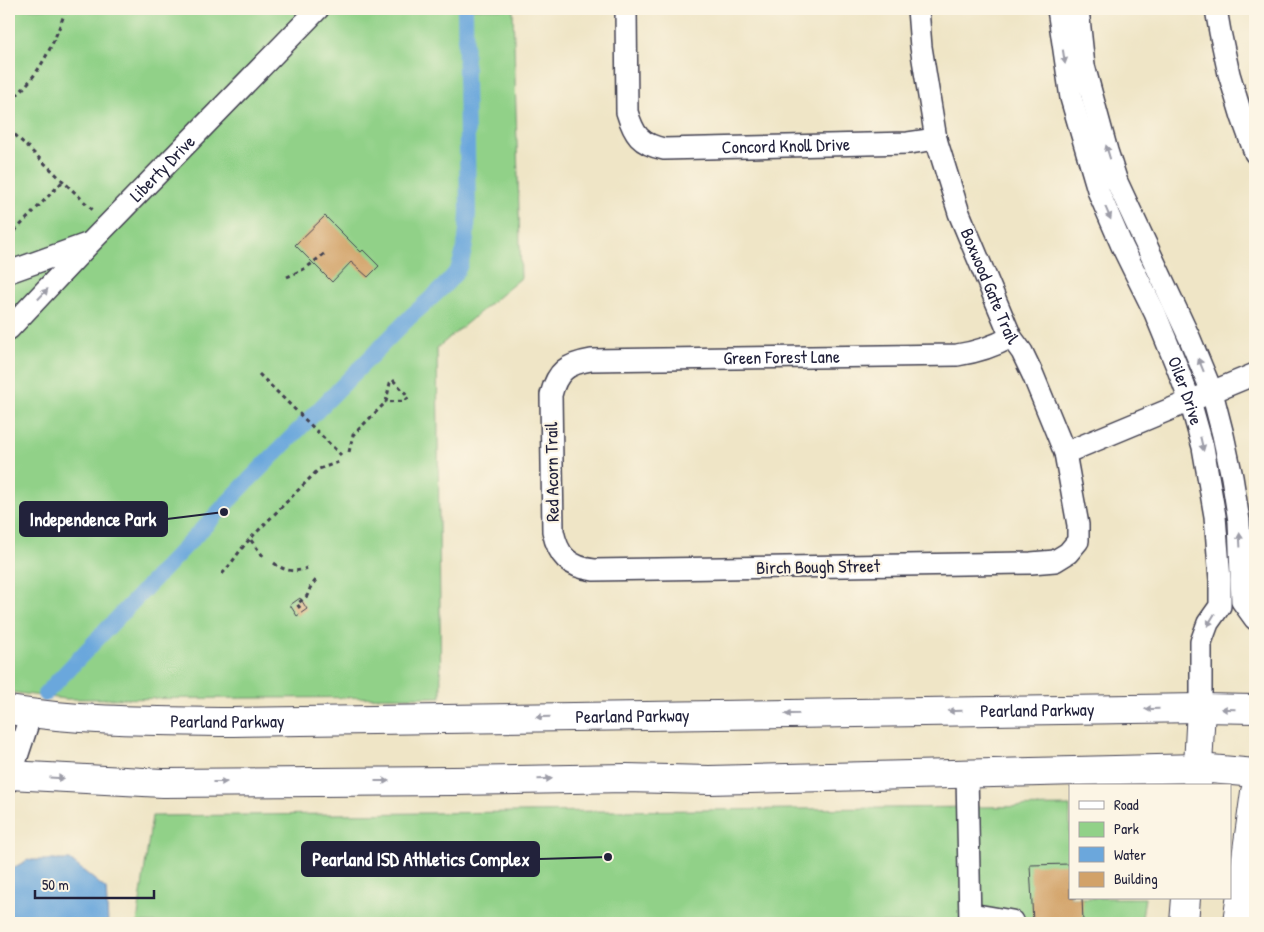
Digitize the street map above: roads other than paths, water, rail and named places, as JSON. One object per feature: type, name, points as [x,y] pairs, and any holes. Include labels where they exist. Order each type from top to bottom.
[{"type":"main road","name":"Pearland Parkway","points":[[20,712],[112,721],[233,722],[1201,708],[1255,709]]},
{"type":"main road","name":"Oiler Drive","points":[[1198,777],[1201,708]]},
{"type":"main road","points":[[10,777],[173,783],[626,778],[709,780],[967,774],[1198,777],[1255,773]]},
{"type":"main road","points":[[1237,923],[1255,792]]},
{"type":"main road","points":[[1184,923],[1186,900]]},
{"type":"street","name":"Liberty Drive","points":[[9,329],[318,9]]},
{"type":"street","name":"Concord Knoll Drive","points":[[626,9],[627,112],[638,137],[650,146],[664,149],[908,143],[936,139]]},
{"type":"street","name":"Boxwood Gate Trail","points":[[918,9],[922,55],[936,139],[959,213],[1011,337],[1022,352],[1033,375],[1064,453],[1078,525],[1078,541],[1068,553]]},
{"type":"street","name":"Oiler Drive","points":[[1058,9],[1071,98],[1099,192],[1122,246],[1155,313],[1190,401],[1201,439],[1210,482],[1220,562],[1220,606],[1208,623],[1201,642],[1201,708]]},
{"type":"street","name":"Oiler Drive","points":[[1078,9],[1084,66],[1117,182],[1186,330],[1212,392],[1223,435],[1237,512],[1242,601],[1255,619]]},
{"type":"street","points":[[1216,9],[1229,74],[1247,100],[1242,117],[1255,153]]},
{"type":"street","points":[[9,272],[90,243]]},
{"type":"street","name":"Green Forest Lane","points":[[555,380],[564,370],[576,363],[591,360],[957,355],[979,351],[1011,337]]},
{"type":"street","points":[[1064,453],[1255,374]]},
{"type":"street","name":"Red Acorn Trail","points":[[555,380],[551,395],[552,531],[556,547],[567,560]]},
{"type":"street","name":"Birch Bough Street","points":[[567,560],[580,568],[614,570],[1031,563],[1055,561],[1068,553]]},
{"type":"street","points":[[10,777],[20,712]]},
{"type":"street","points":[[967,774],[970,918],[1012,921],[1013,923]]},
{"type":"water","points":[[28,860],[70,860],[106,889],[108,923],[9,923],[9,870]]},
{"type":"waterway","points":[[45,694],[246,483],[410,317],[444,286],[459,267],[465,247],[468,213],[465,9]]},
{"type":"place","name":"Independence Park","points":[[224,512]]},
{"type":"place","name":"Pearland ISD Athletics Complex","points":[[608,857]]}]
